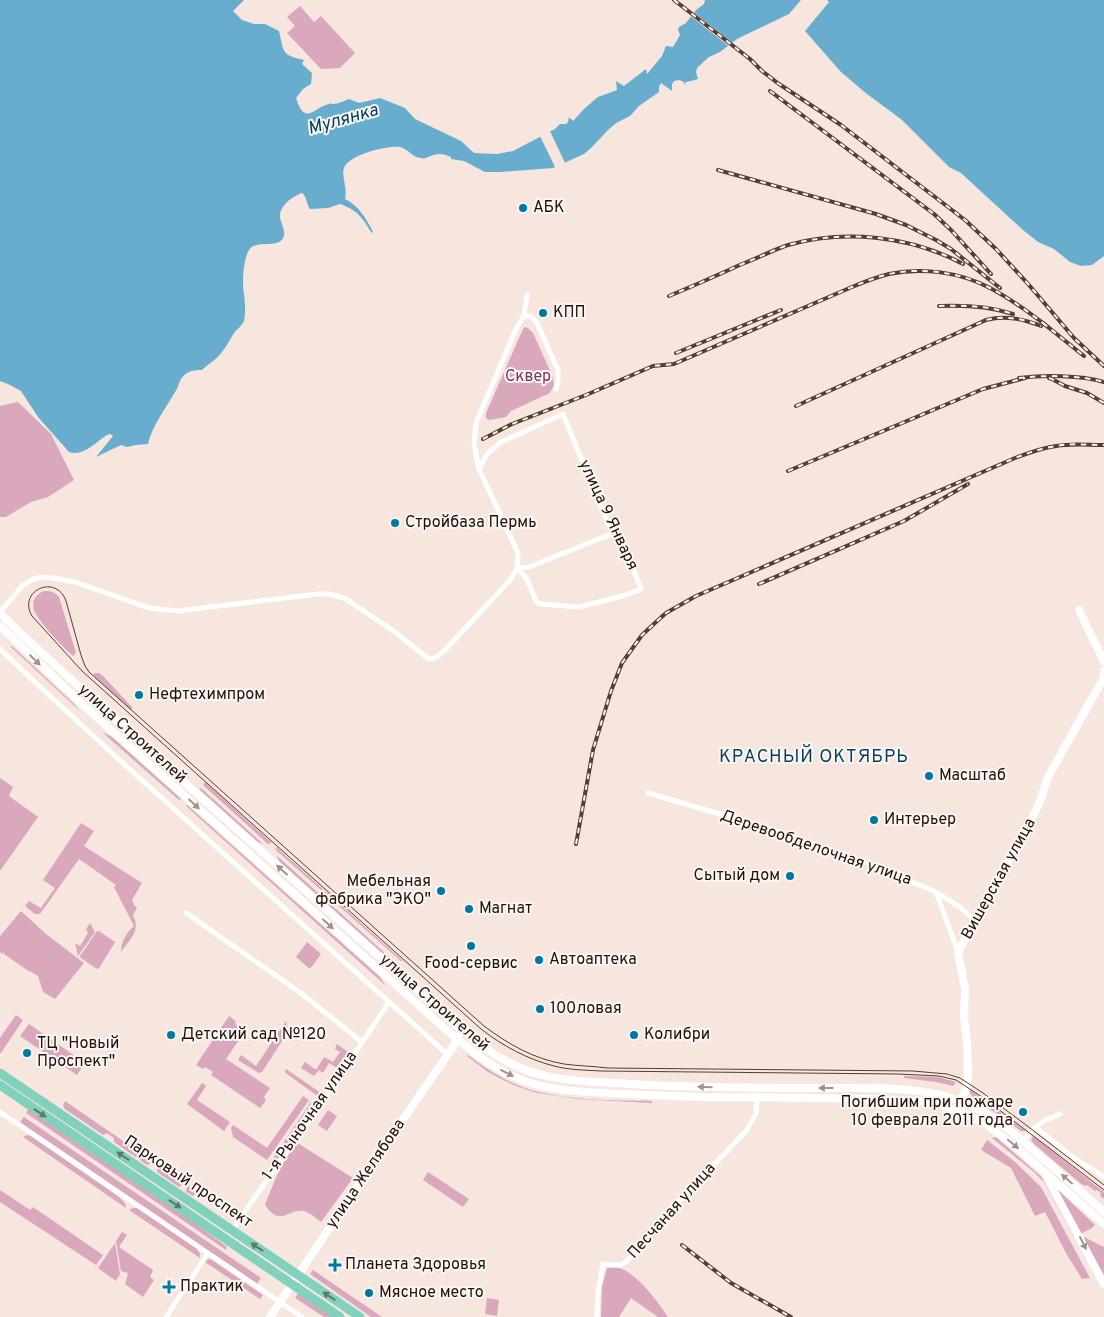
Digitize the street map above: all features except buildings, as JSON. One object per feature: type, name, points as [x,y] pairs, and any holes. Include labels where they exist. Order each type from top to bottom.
[{"type":"main road","points":[[1079,610],[1104,662]]},
{"type":"main road","name":"улица Строителей","points":[[0,612],[21,634],[194,791],[461,1029],[492,1054],[530,1071],[576,1081],[666,1086],[911,1090],[938,1094],[960,1101],[992,1116],[1104,1212]]},
{"type":"main road","name":"улица Строителей","points":[[1,629],[80,703],[457,1039],[506,1074],[526,1082],[560,1090],[656,1096],[901,1100],[938,1104],[973,1117],[991,1127],[1104,1224]]},
{"type":"main road","name":"Вишерская улица","points":[[956,1110],[968,1079],[964,1016],[965,990],[958,952],[1031,821],[1040,802],[1048,777],[1103,679],[1104,671]]},
{"type":"main road","name":"улица Желябова","points":[[270,1317],[457,1039],[461,1029]]},
{"type":"main road","name":"Парковый проспект","points":[[0,1072],[360,1317]]},
{"type":"main road","name":"Парковый проспект","points":[[0,1085],[340,1317]]},
{"type":"main road","points":[[1043,1170],[1104,1284]]},
{"type":"street","points":[[0,612],[23,585],[33,579],[42,577],[74,582],[149,608],[177,611],[329,594],[340,596],[354,604],[392,630],[428,659],[435,658],[445,650],[511,579],[517,568],[518,552],[480,469],[474,444],[476,423],[512,337],[524,316],[527,295]]},
{"type":"street","points":[[524,316],[534,319],[557,366],[559,374],[556,389]]},
{"type":"street","name":"улица 9 Января","points":[[480,469],[487,454],[501,442],[563,414],[608,524],[626,550],[642,589],[579,607],[563,607],[538,603],[526,579],[517,568]]},
{"type":"street","points":[[517,568],[529,567],[614,533]]},
{"type":"street","points":[[0,649],[125,765],[447,1054]]},
{"type":"street","name":"Деревообделочная улица","points":[[648,793],[728,816],[870,864],[936,892],[960,907],[975,921]]},
{"type":"street","points":[[936,892],[958,952]]},
{"type":"street","points":[[186,913],[301,993],[362,1042]]},
{"type":"street","name":"1-я Рыночная улица","points":[[232,1230],[389,1002]]},
{"type":"street","name":"Песчаная улица","points":[[597,1317],[598,1291],[603,1264],[620,1265],[626,1262],[666,1215],[746,1131],[756,1114],[757,1097]]},
{"type":"street","points":[[0,1112],[302,1317]]},
{"type":"street","points":[[1023,1141],[1043,1121],[1060,1114]]},
{"type":"street","points":[[1035,1127],[1078,1161],[1104,1177]]},
{"type":"street","points":[[166,1317],[208,1253]]},
{"type":"green space","points":[[300,6],[314,22],[321,16],[355,53],[340,68],[321,69],[287,33],[295,26],[287,17]]},
{"type":"green space","name":"Сквер","points":[[525,327],[533,333],[552,375],[554,385],[550,393],[511,411],[506,417],[489,420],[486,418],[486,413]]},
{"type":"green space","points":[[18,402],[51,434],[74,480],[48,497],[31,502],[6,517],[0,517],[0,406]]},
{"type":"green space","points":[[44,591],[53,592],[59,597],[76,653],[73,656],[51,634],[36,615],[33,604],[35,598]]},
{"type":"green space","points":[[11,647],[74,704],[80,711]]},
{"type":"green space","points":[[95,673],[103,676],[132,707],[132,711],[93,675]]},
{"type":"green space","points":[[102,732],[112,737],[181,799],[179,800]]},
{"type":"green space","points":[[0,778],[13,787],[9,796],[38,817],[0,871]]},
{"type":"green space","points":[[205,782],[272,843],[268,844],[203,785]]},
{"type":"green space","points":[[201,788],[263,844],[258,842],[199,789]]},
{"type":"green space","points":[[186,806],[380,977],[385,985]]},
{"type":"green space","points":[[81,823],[94,831],[84,846],[142,883],[132,900],[137,908],[133,915],[136,926],[135,930],[121,952],[125,937],[134,926],[114,887],[116,885],[79,859],[40,914],[35,914],[25,906],[29,901],[41,908],[55,888],[43,880]]},
{"type":"green space","points":[[276,847],[403,961],[276,850]]},
{"type":"green space","points":[[276,855],[396,962],[389,959],[280,862]]},
{"type":"green space","points":[[21,911],[46,934],[84,963],[55,999],[43,992],[38,976],[4,954],[4,952],[2,954],[0,952],[0,936]]},
{"type":"green space","points":[[90,923],[95,932],[78,956],[75,943],[80,946],[88,933],[86,929]]},
{"type":"green space","points":[[97,931],[115,942],[97,969],[80,956]]},
{"type":"green space","points":[[307,942],[321,954],[310,969],[296,957]]},
{"type":"green space","points":[[16,1015],[23,1020],[0,1053],[0,1038]]},
{"type":"green space","points":[[229,1016],[236,1021],[235,1024],[245,1031],[226,1059],[270,1088],[264,1097],[266,1100],[260,1108],[211,1075],[213,1072],[205,1067],[203,1069],[196,1065]]},
{"type":"green space","points":[[286,1021],[288,1032],[262,1072],[259,1073],[238,1060],[241,1055],[256,1066]]},
{"type":"green space","points":[[29,1024],[85,1063],[77,1075],[20,1036]]},
{"type":"green space","points":[[337,1044],[348,1052],[337,1068],[329,1063],[323,1073],[319,1070],[314,1076],[301,1068],[305,1062],[316,1070],[324,1057],[333,1062],[340,1052],[335,1049]]},
{"type":"green space","points":[[468,1055],[498,1076],[514,1084],[546,1094],[576,1098],[652,1101],[652,1103],[577,1099],[537,1093],[516,1086],[488,1072]]},
{"type":"green space","points":[[286,1069],[321,1093],[319,1097],[287,1074],[285,1072]]},
{"type":"green space","points":[[904,1076],[938,1077],[956,1082],[953,1086],[904,1078]]},
{"type":"green space","points":[[202,1083],[206,1086],[197,1100],[230,1122],[224,1131],[187,1104]]},
{"type":"green space","points":[[969,1089],[1026,1131],[1021,1131],[975,1100]]},
{"type":"green space","points":[[303,1096],[309,1100],[267,1160],[233,1137],[231,1128],[233,1125],[267,1148]]},
{"type":"green space","points":[[65,1101],[197,1192],[193,1196],[186,1192],[187,1186],[183,1184],[179,1187],[157,1172],[157,1167],[151,1163],[147,1165],[114,1142],[114,1138],[107,1133],[103,1135],[65,1109],[63,1106]]},
{"type":"green space","points":[[311,1102],[310,1111],[278,1158],[273,1164],[269,1164]]},
{"type":"green space","points":[[29,1108],[186,1216],[227,1247],[226,1250],[26,1113]]},
{"type":"green space","points":[[328,1110],[337,1116],[327,1131],[318,1125]]},
{"type":"green space","points":[[24,1117],[261,1278],[257,1284],[20,1122]]},
{"type":"green space","points":[[27,1135],[119,1197],[125,1203],[126,1208],[23,1137]]},
{"type":"green space","points":[[1033,1136],[1104,1192],[1104,1199],[1100,1196],[1101,1193],[1080,1183],[1034,1144],[1031,1140]]},
{"type":"green space","points":[[996,1137],[1045,1180],[1077,1236],[1074,1237],[1044,1182],[992,1138]]},
{"type":"green space","points":[[987,1140],[1015,1162],[1041,1187],[1090,1278],[1082,1279],[1045,1212],[1035,1216],[1011,1168],[981,1150]]},
{"type":"green space","points":[[299,1144],[353,1178],[321,1222],[304,1211],[293,1212],[284,1216],[276,1215],[265,1205],[289,1153]]},
{"type":"green space","points":[[428,1172],[469,1199],[463,1207],[423,1180]]},
{"type":"green space","points":[[1057,1189],[1095,1225],[1092,1228],[1080,1234]]},
{"type":"green space","points":[[0,1190],[30,1210],[33,1207],[103,1255],[96,1265],[0,1202]]},
{"type":"green space","points":[[138,1208],[197,1249],[200,1258],[129,1210]]},
{"type":"green space","points":[[122,1232],[127,1235],[119,1247],[153,1270],[150,1277],[154,1280],[143,1297],[125,1284],[128,1273],[121,1271],[116,1241]]},
{"type":"green space","points":[[1083,1237],[1104,1247],[1104,1277]]},
{"type":"green space","points":[[115,1243],[120,1274],[116,1281],[98,1268]]},
{"type":"green space","points":[[208,1259],[263,1295],[260,1299],[205,1262]]},
{"type":"green space","points":[[607,1268],[620,1268],[635,1277],[654,1297],[668,1317],[658,1317],[631,1298],[619,1317],[601,1317],[602,1287]]},
{"type":"green space","points":[[313,1270],[382,1317],[371,1317],[310,1274]]},
{"type":"green space","points":[[299,1292],[335,1317],[324,1317],[295,1298]]},
{"type":"green space","points":[[487,1298],[499,1300],[497,1316],[485,1314]]},
{"type":"water","name":"Мулянка","points":[[0,0],[244,0],[233,11],[242,20],[254,24],[265,24],[279,31],[285,52],[304,60],[302,64],[312,73],[311,84],[303,89],[296,98],[303,112],[310,113],[324,106],[337,104],[349,99],[359,103],[380,98],[405,108],[415,119],[461,141],[474,153],[497,154],[513,151],[555,129],[560,124],[566,124],[569,117],[573,121],[598,97],[617,90],[616,81],[624,86],[646,69],[647,74],[662,56],[666,46],[673,47],[680,35],[679,27],[686,23],[696,10],[704,4],[705,0],[801,0],[789,14],[737,39],[720,52],[709,57],[697,68],[698,79],[686,82],[684,85],[684,82],[679,80],[674,81],[672,91],[661,83],[659,92],[639,106],[630,116],[616,123],[584,154],[553,168],[485,172],[464,161],[451,159],[451,157],[442,154],[425,158],[415,157],[400,147],[378,149],[360,155],[347,163],[344,168],[345,199],[362,213],[372,233],[359,215],[347,207],[340,204],[328,208],[310,209],[302,193],[295,196],[284,205],[280,213],[284,234],[281,240],[272,244],[255,245],[248,252],[243,273],[244,321],[224,350],[202,370],[191,371],[182,378],[156,424],[148,444],[127,447],[121,445],[96,457],[113,436],[107,435],[84,451],[69,452],[38,417],[21,391],[0,381]]},
{"type":"water","points":[[827,0],[1104,0],[1104,256],[1092,265],[1081,266],[1070,262],[1054,249],[1038,242],[961,173],[949,167],[902,120],[841,72],[805,31],[829,2]]},
{"type":"pier","points":[[692,11],[734,44],[730,47],[689,15]]},
{"type":"pier","points":[[549,129],[566,165],[556,169],[539,134]]},
{"type":"tram line","points":[[1104,1185],[983,1093],[960,1078],[947,1074],[913,1071],[607,1068],[553,1062],[532,1055],[512,1045],[484,1026],[89,672],[81,655],[66,601],[61,593],[54,588],[47,587],[34,593],[30,599],[29,607],[32,616],[82,671],[481,1029],[525,1056],[544,1063],[577,1070],[939,1076],[956,1080],[985,1099],[1104,1190]]},
{"type":"railway","points":[[674,0],[779,84],[841,125],[965,220],[996,249],[1074,338],[1104,366]]},
{"type":"railway","points":[[770,91],[934,214],[991,274]]},
{"type":"railway","points":[[718,170],[876,214],[906,225],[951,249],[1000,288]]},
{"type":"railway","points":[[669,296],[782,247],[832,237],[877,238],[900,241],[943,254],[963,264]]},
{"type":"railway","points":[[483,439],[512,424],[653,366],[674,364],[852,287],[889,274],[928,271],[966,278],[990,288],[1027,311],[1048,327]]},
{"type":"railway","points":[[939,306],[995,309],[1013,314]]},
{"type":"railway","points":[[676,353],[781,310]]},
{"type":"railway","points":[[796,406],[986,320],[1014,318],[1041,326]]},
{"type":"railway","points":[[1043,323],[1084,356]]},
{"type":"railway","points":[[1019,378],[1062,376],[1104,382]]},
{"type":"railway","points":[[788,471],[983,389],[1025,378]]},
{"type":"railway","points":[[1049,378],[1065,386],[1087,393],[1104,403]]},
{"type":"railway","points":[[576,844],[593,750],[611,691],[622,663],[642,635],[666,613],[696,596],[1015,458],[1040,449],[1062,445],[1104,445]]},
{"type":"railway","points":[[759,584],[904,521],[968,484]]},
{"type":"railway","points":[[682,1245],[731,1283],[791,1317]]},
{"type":"place","name":"АБК","points":[[523,208]]},
{"type":"place","name":"КПП","points":[[543,313]]},
{"type":"place","name":"Стройбаза Пермь","points":[[395,523]]},
{"type":"place","name":"Нефтехимпром","points":[[139,695]]},
{"type":"place","name":"Масштаб","points":[[929,776]]},
{"type":"place","name":"Интерьер","points":[[874,820]]},
{"type":"place","name":"Сытый дом","points":[[790,876]]},
{"type":"place","name":"Мебельная фабрика \"ЭКО\"","points":[[441,891]]},
{"type":"place","name":"Магнат","points":[[469,909]]},
{"type":"place","name":"Food-сервис","points":[[471,946]]},
{"type":"place","name":"Автоаптека","points":[[539,960]]},
{"type":"place","name":"100ловая","points":[[540,1009]]},
{"type":"place","name":"Детский сад №120","points":[[171,1035]]},
{"type":"place","name":"Колибри","points":[[634,1035]]},
{"type":"place","name":"ТЦ \"Новый Проспект\"","points":[[27,1053]]},
{"type":"place","name":"Погибшим при пожаре 10 февраля 2011 года","points":[[1023,1112]]},
{"type":"place","name":"Планета Здоровья","points":[[335,1265]]},
{"type":"place","name":"Практик","points":[[169,1287]]},
{"type":"place","name":"Мясное место","points":[[369,1293]]},
{"type":"district","name":"КРАСНЫЙ ОКТЯБРЬ","points":[[814,757]]}]
